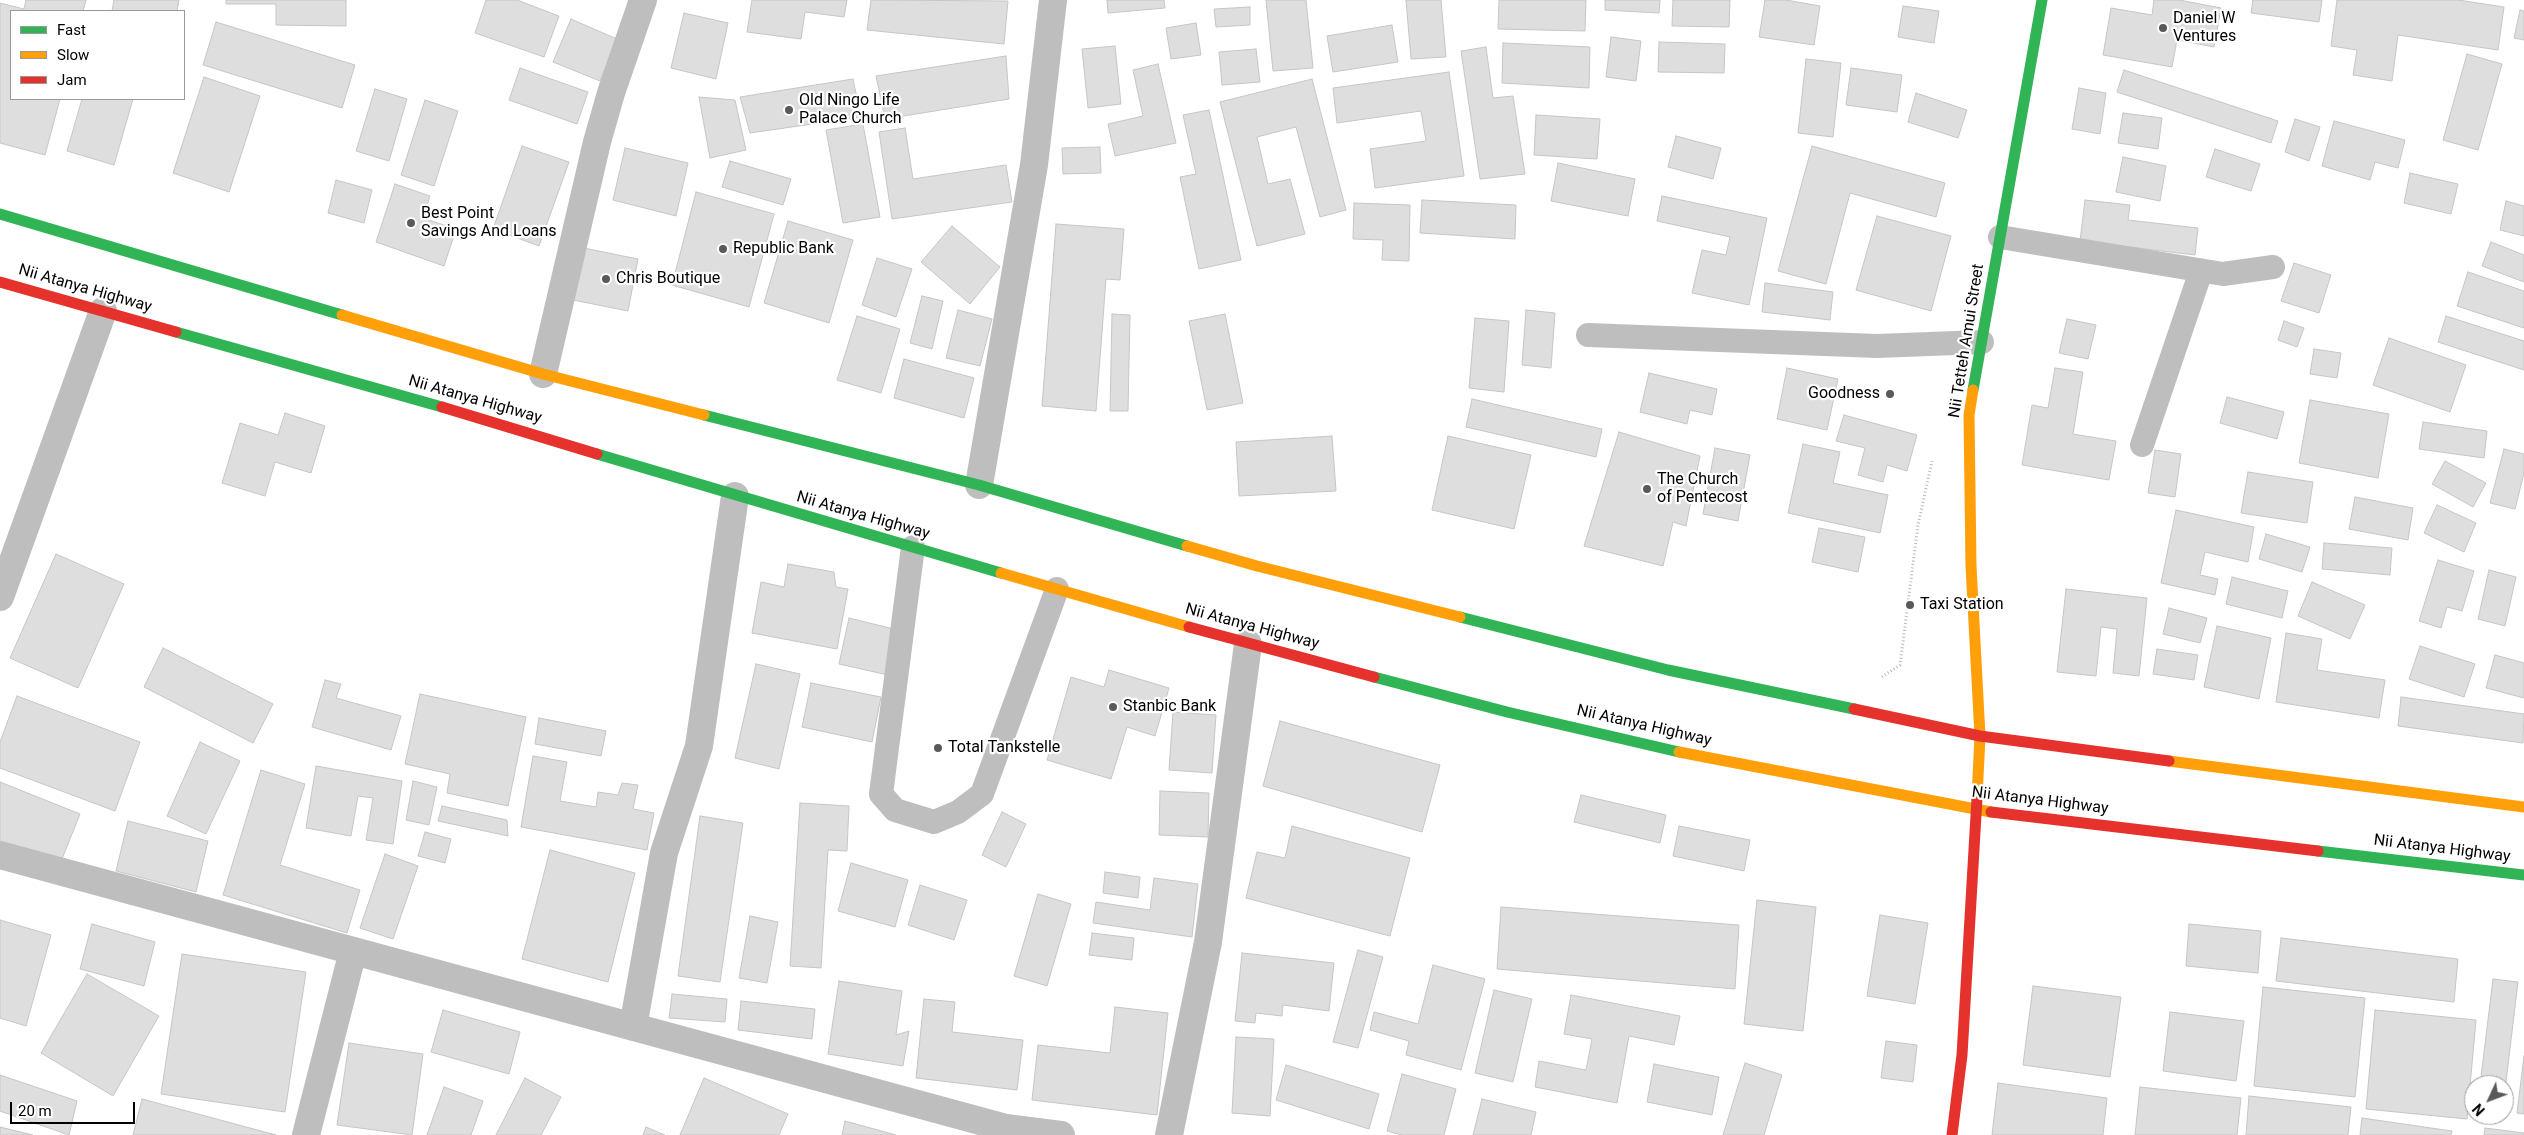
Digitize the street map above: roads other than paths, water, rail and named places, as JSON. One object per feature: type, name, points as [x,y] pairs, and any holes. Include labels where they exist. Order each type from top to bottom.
[{"type":"main road","name":"Nii Tetteh Amui Street","points":[[1952,1135],[1962,1056],[1980,736],[1971,566],[1969,415],[2042,0]]},
{"type":"main road","points":[[0,214],[543,374],[979,485],[1257,566],[1589,652],[1980,736],[2524,807]]},
{"type":"main road","name":"Nii Atanya Highway","points":[[0,282],[456,411],[735,496],[1248,644],[1507,712],[1676,751],[1977,810],[2524,875]]},
{"type":"street","points":[[543,374],[597,142],[643,0]]},
{"type":"street","points":[[979,485],[1034,165],[1053,0]]},
{"type":"street","points":[[0,596],[103,311]]},
{"type":"street","points":[[633,1027],[664,853],[699,746],[735,496]]},
{"type":"street","points":[[1169,1135],[1208,942],[1248,644]]},
{"type":"street","points":[[0,855],[633,1027],[1005,1132],[1061,1135]]},
{"type":"street","points":[[306,1135],[353,951]]},
{"type":"lane","points":[[2000,236],[2223,274],[2273,267]]},
{"type":"lane","points":[[2142,445],[2201,271]]},
{"type":"lane","points":[[1588,335],[1877,346],[1982,342]]},
{"type":"lane","points":[[913,547],[882,794],[895,810],[934,822],[958,812],[982,794],[1057,588]]},
{"type":"place","name":"Daniel W Ventures","points":[[2163,28]]},
{"type":"place","name":"Old Ningo Life Palace Church","points":[[789,110]]},
{"type":"place","name":"Best Point Savings And Loans","points":[[411,223]]},
{"type":"place","name":"Republic Bank","points":[[723,249]]},
{"type":"place","name":"Chris Boutique","points":[[606,279]]},
{"type":"place","name":"Goodness","points":[[1890,394]]},
{"type":"place","name":"The Church of Pentecost","points":[[1647,489]]},
{"type":"place","name":"Taxi Station","points":[[1910,605]]},
{"type":"place","name":"Stanbic Bank","points":[[1113,707]]},
{"type":"place","name":"Total Tankstelle","points":[[938,748]]}]
